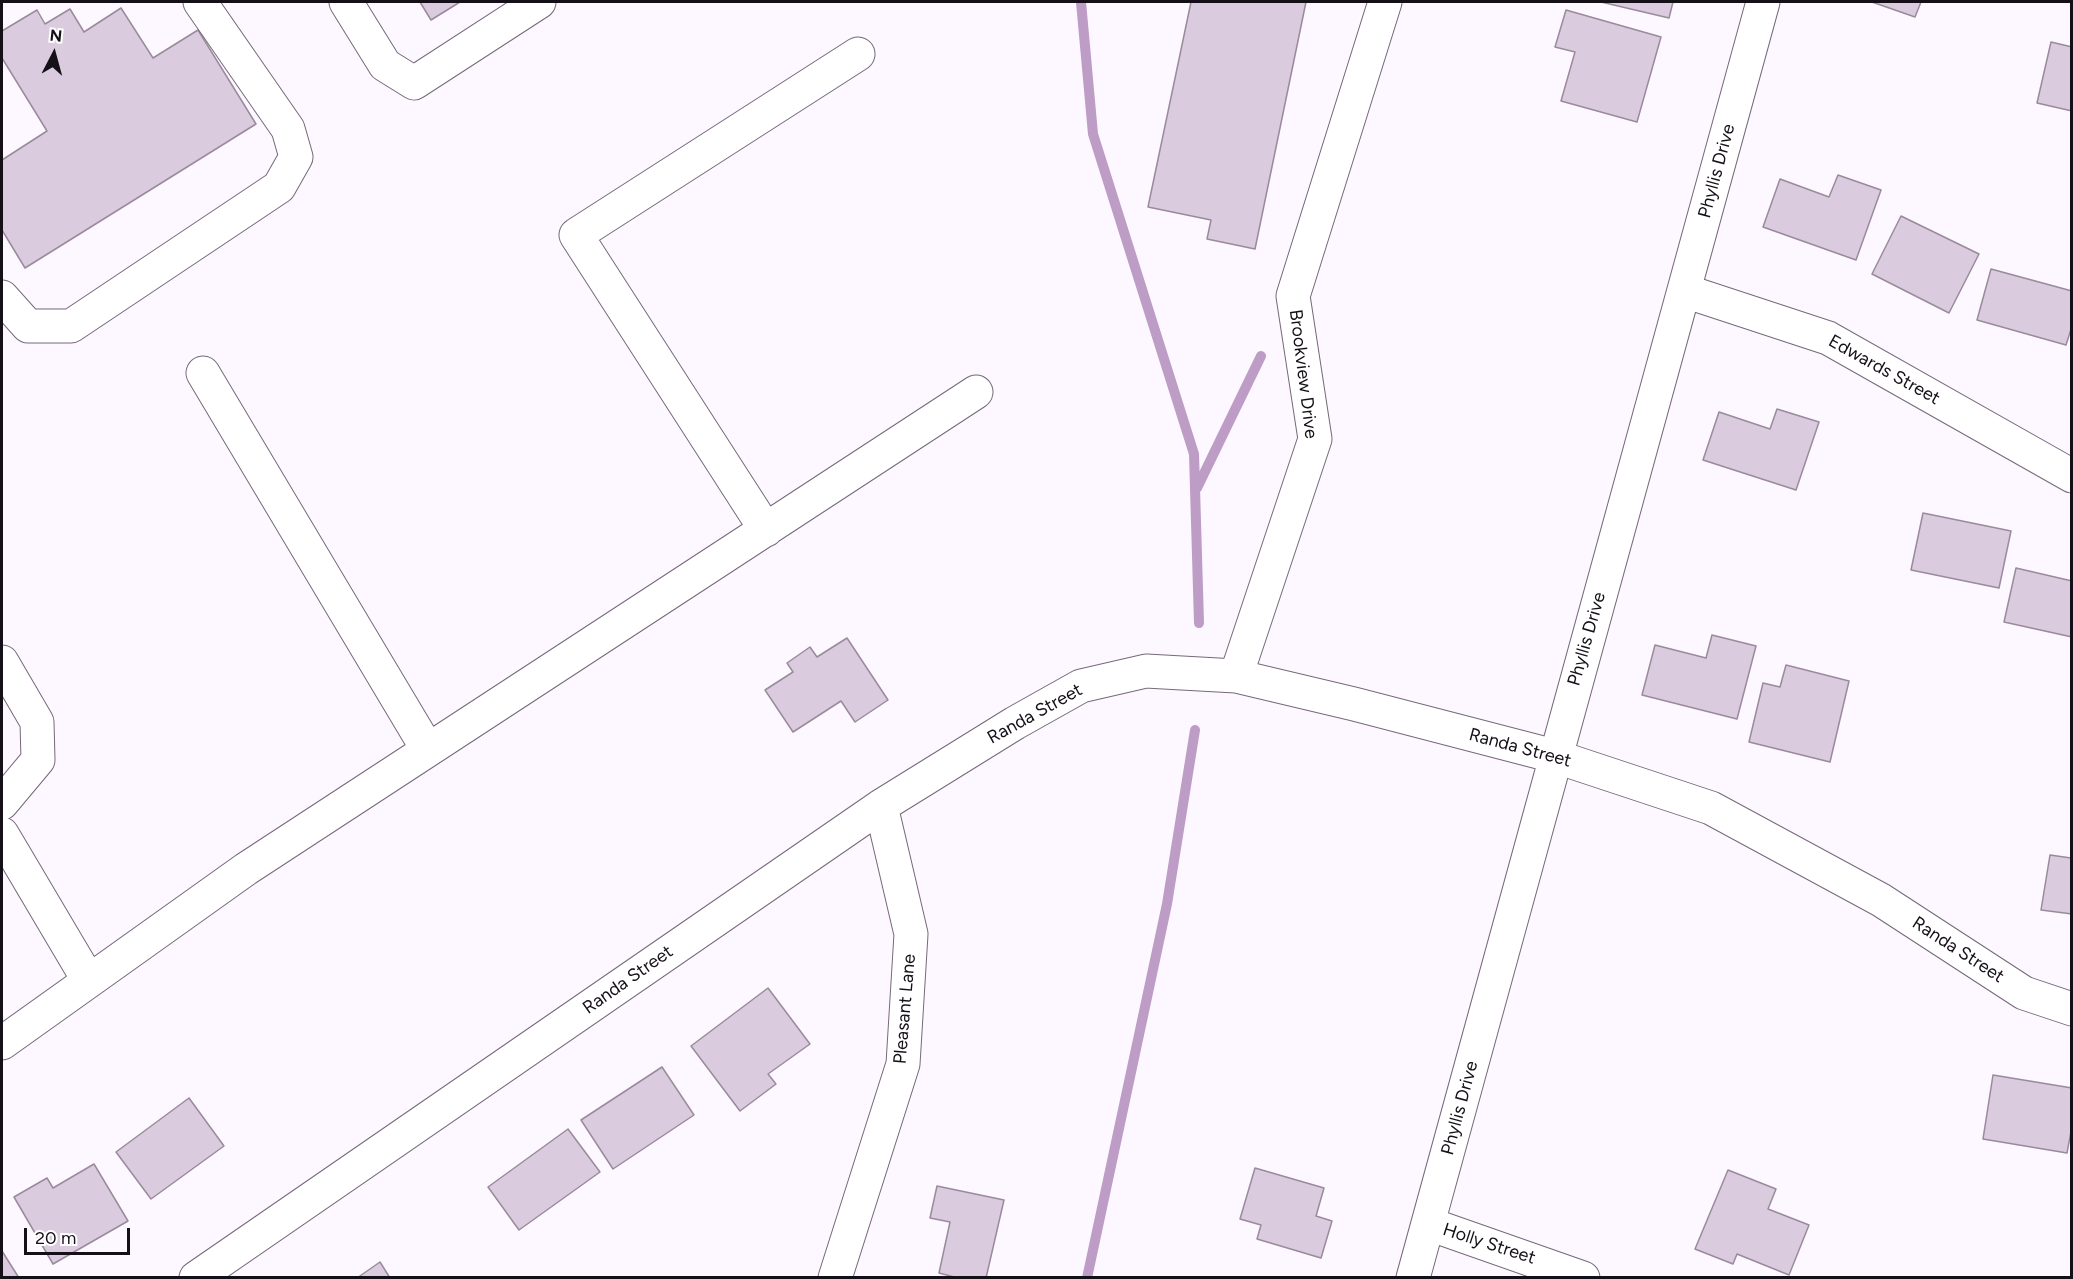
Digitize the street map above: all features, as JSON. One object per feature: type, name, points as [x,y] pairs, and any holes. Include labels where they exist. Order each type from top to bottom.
[{"type":"street","points":[[2,297],[28,326],[71,326],[279,187],[296,157],[288,129],[200,2]]},
{"type":"street","points":[[346,2],[385,64],[414,83],[539,2]]},
{"type":"street","name":"Brookview Drive","points":[[1236,676],[1315,439],[1293,296],[1385,2]]},
{"type":"street","name":"Phyllis Drive","points":[[1413,1278],[1554,756],[1685,291],[1763,2]]},
{"type":"street","points":[[766,530],[576,235],[858,54]]},
{"type":"street","name":"Edwards Street","points":[[1685,291],[1828,338],[2072,476]]},
{"type":"street","points":[[203,373],[428,750]]},
{"type":"street","points":[[2,1043],[246,869],[976,392]]},
{"type":"street","points":[[2,662],[37,722],[38,760],[2,803]]},
{"type":"street","name":"Randa Street","points":[[196,1278],[881,807],[1015,723],[1081,686],[1146,671],[1236,676],[1554,756],[1711,807],[1881,900],[2024,993],[2072,1009]]},
{"type":"street","name":"Pleasant Lane","points":[[835,1278],[903,1064],[911,934],[881,807]]},
{"type":"street","points":[[2,834],[89,981]]},
{"type":"street","name":"Holly Street","points":[[1428,1224],[1583,1278]]},
{"type":"building","points":[[420,2],[460,2],[431,20]]},
{"type":"building","points":[[1191,2],[1306,2],[1255,249],[1207,239],[1211,220],[1148,207]]},
{"type":"building","points":[[1601,2],[1673,2],[1669,18]]},
{"type":"building","points":[[1872,2],[1921,2],[1915,17]]},
{"type":"building","points":[[121,8],[153,58],[198,30],[256,124],[25,268],[2,230],[2,160],[47,131],[2,58],[2,31],[37,10],[45,24],[70,9],[84,32]]},
{"type":"building","points":[[1566,10],[1661,37],[1637,122],[1561,101],[1575,52],[1555,47]]},
{"type":"building","points":[[2051,42],[2072,47],[2072,111],[2037,103]]},
{"type":"building","points":[[1838,175],[1881,190],[1856,260],[1763,227],[1780,179],[1829,197]]},
{"type":"building","points":[[1901,216],[1979,254],[1949,313],[1872,274]]},
{"type":"building","points":[[1991,269],[2072,291],[2072,326],[2066,345],[1977,320]]},
{"type":"building","points":[[1777,409],[1819,422],[1796,490],[1703,460],[1719,412],[1770,429]]},
{"type":"building","points":[[1923,513],[2011,531],[1999,588],[1911,570]]},
{"type":"building","points":[[2016,568],[2072,581],[2072,637],[2004,622]]},
{"type":"building","points":[[1712,635],[1756,646],[1737,719],[1642,695],[1655,645],[1706,658]]},
{"type":"building","points":[[847,638],[888,700],[855,722],[841,701],[793,732],[765,690],[793,672],[787,663],[810,647],[817,657]]},
{"type":"building","points":[[1786,665],[1849,681],[1830,762],[1749,742],[1763,683],[1780,687]]},
{"type":"building","points":[[2072,854],[2072,914],[2041,910],[2050,855],[2071,858]]},
{"type":"building","points":[[768,988],[810,1044],[768,1074],[776,1084],[740,1111],[691,1046]]},
{"type":"building","points":[[662,1067],[694,1115],[613,1169],[581,1120]]},
{"type":"building","points":[[1993,1075],[2072,1088],[2072,1126],[2067,1153],[1983,1139]]},
{"type":"building","points":[[189,1098],[224,1146],[151,1199],[116,1152]]},
{"type":"building","points":[[568,1129],[600,1172],[519,1230],[488,1187]]},
{"type":"building","points":[[94,1164],[128,1221],[53,1264],[14,1197],[47,1178],[53,1188]]},
{"type":"building","points":[[1255,1168],[1324,1188],[1316,1216],[1332,1221],[1321,1258],[1257,1239],[1261,1225],[1240,1219]]},
{"type":"building","points":[[1728,1170],[1776,1189],[1768,1209],[1809,1225],[1789,1275],[1737,1254],[1733,1264],[1695,1249]]},
{"type":"building","points":[[937,1186],[1004,1200],[986,1278],[958,1278],[939,1273],[950,1222],[930,1218]]},
{"type":"building","points":[[2,1251],[19,1278],[2,1278]]},
{"type":"building","points":[[380,1262],[390,1278],[357,1278]]},
{"type":"waterway","points":[[1081,2],[1093,134],[1194,454],[1199,623]]},
{"type":"waterway","points":[[1197,488],[1261,356]]},
{"type":"waterway","points":[[1087,1278],[1167,904],[1195,730]]}]
